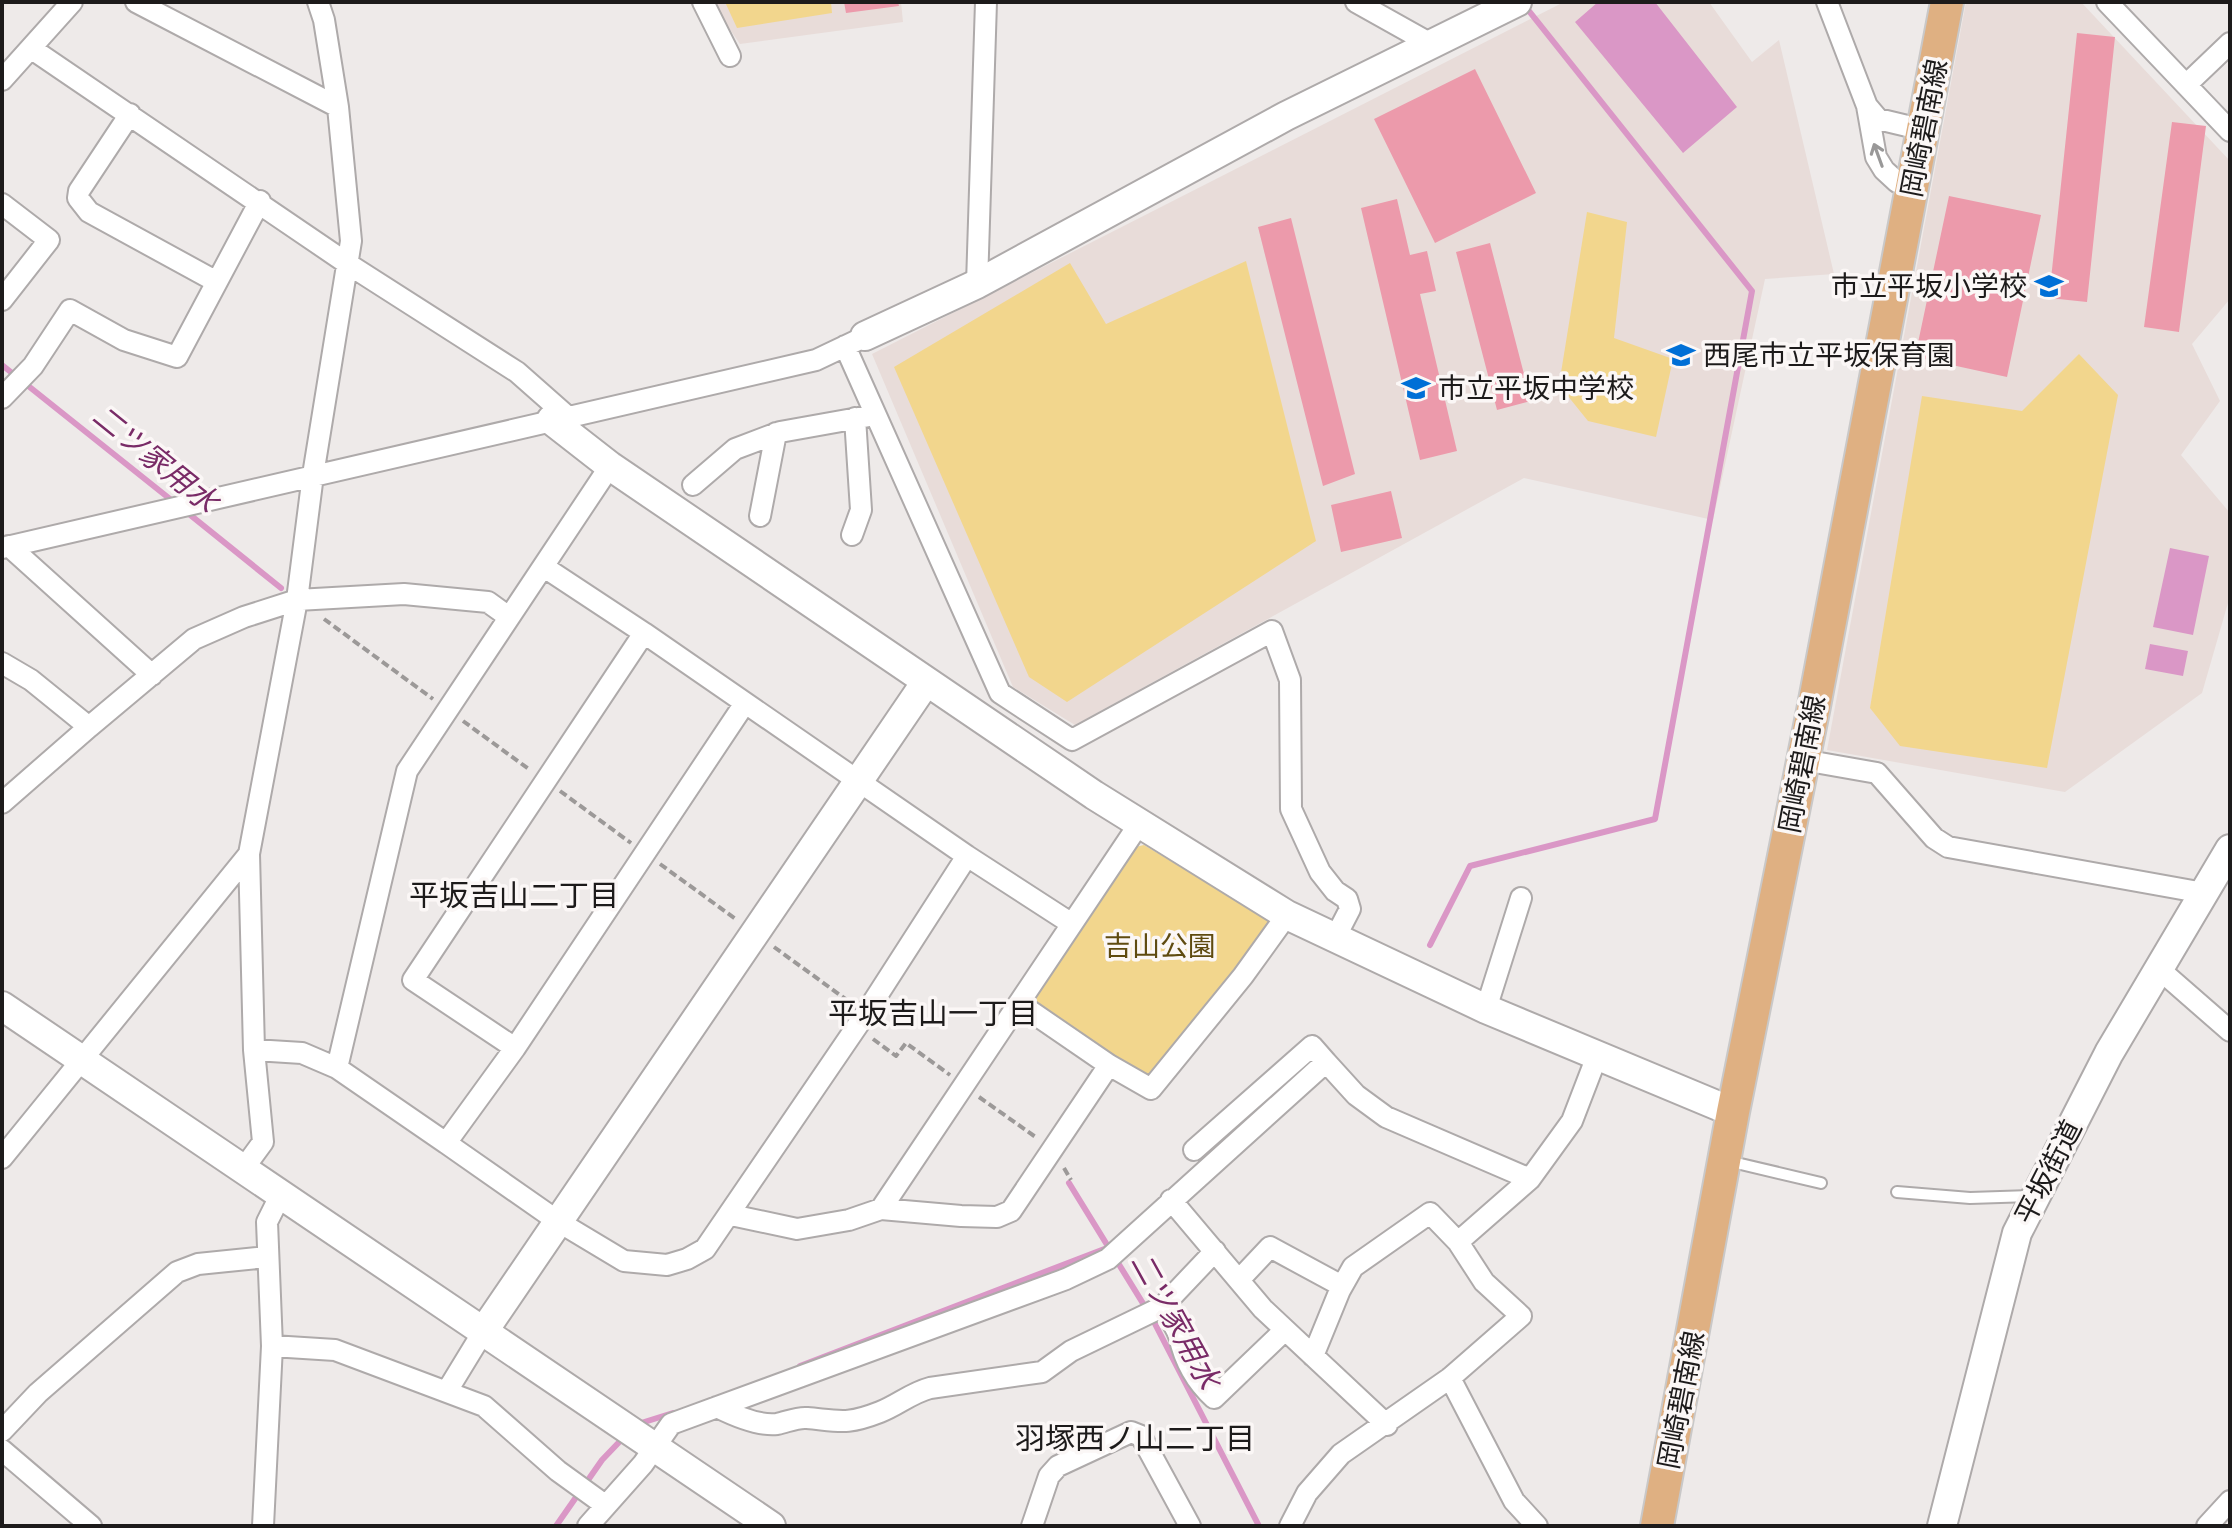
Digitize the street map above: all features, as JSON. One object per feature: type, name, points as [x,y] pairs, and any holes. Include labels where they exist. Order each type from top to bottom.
[{"type":"main road","name":"岡崎碧南線","points":[[1657,1526],[1733,1112],[1947,2]]},
{"type":"street","points":[[2,80],[72,2]]},
{"type":"street","points":[[136,2],[338,107]]},
{"type":"street","points":[[244,1168],[263,1142],[254,1050],[249,854],[297,600],[313,475],[351,241],[338,107],[324,20],[318,2]]},
{"type":"street","points":[[703,2],[730,56]]},
{"type":"street","points":[[977,284],[986,2]]},
{"type":"street","points":[[1356,2],[1431,44]]},
{"type":"street","points":[[5,547],[816,360],[977,284],[1286,116],[1517,2]]},
{"type":"street","points":[[1827,2],[1867,106],[1876,157],[1897,182],[1913,185]]},
{"type":"street","points":[[2107,2],[2230,131]]},
{"type":"street","points":[[2186,85],[2230,43]]},
{"type":"street","points":[[32,49],[260,201],[348,264],[517,372],[560,419],[610,466],[1139,824],[1287,915],[1486,1009],[1733,1112]]},
{"type":"street","points":[[1867,106],[1878,119],[1924,130]]},
{"type":"street","points":[[130,114],[79,191],[78,198],[89,212],[217,282]]},
{"type":"street","points":[[2,398],[33,366],[70,310],[124,340],[177,357],[260,201]]},
{"type":"street","points":[[2,204],[49,240],[2,300]]},
{"type":"street","points":[[855,341],[875,415],[1000,693],[1072,740],[1272,631],[1290,680],[1291,809],[1320,872],[1335,891],[1347,899],[1350,909],[1335,938]]},
{"type":"street","points":[[693,485],[735,449],[776,433],[875,415]]},
{"type":"street","points":[[852,535],[861,510],[855,418]]},
{"type":"street","points":[[760,516],[776,433]]},
{"type":"street","points":[[337,1068],[407,771],[610,466]]},
{"type":"street","points":[[5,547],[152,675]]},
{"type":"street","points":[[544,567],[967,856],[1072,924]]},
{"type":"street","points":[[2,803],[194,639],[244,617],[297,600],[404,594],[488,602],[509,617]]},
{"type":"street","points":[[515,1048],[413,980],[644,633]]},
{"type":"street","points":[[2,663],[31,680],[89,727]]},
{"type":"street","points":[[447,1391],[483,1332],[757,935],[926,682]]},
{"type":"street","points":[[446,1143],[515,1048],[745,703]]},
{"type":"street","points":[[1803,760],[1877,773],[1934,838],[1948,847],[2204,893]]},
{"type":"street","points":[[881,1209],[1139,824]]},
{"type":"street","name":"平坂街道","points":[[1942,1526],[2017,1233],[2109,1053],[2230,849]]},
{"type":"street","points":[[2,1158],[249,854]]},
{"type":"street","points":[[254,1050],[302,1053],[337,1068],[559,1222],[624,1261],[667,1265],[705,1249],[731,1215],[967,856]]},
{"type":"street","points":[[1486,1009],[1521,898]]},
{"type":"street","points":[[1020,1004],[1109,1065],[1151,1089],[1243,976],[1287,915]]},
{"type":"street","points":[[2159,969],[2230,1031]]},
{"type":"street","points":[[2,1006],[771,1526]]},
{"type":"street","points":[[1458,1242],[1530,1179],[1572,1121],[1597,1056]]},
{"type":"street","points":[[588,1526],[643,1464],[671,1424],[1066,1279],[1108,1259],[1171,1200],[1211,1148],[1321,1058],[1356,1095],[1386,1117],[1530,1179]]},
{"type":"street","points":[[731,1215],[797,1229],[849,1220],[881,1209],[997,1217],[1011,1211],[1109,1065]]},
{"type":"street","points":[[263,1526],[272,1346],[267,1222],[281,1194]]},
{"type":"street","points":[[1171,1200],[1263,1309],[1387,1425]]},
{"type":"street","points":[[1290,1526],[1307,1493],[1341,1454],[1387,1425],[1416,1400],[1450,1378],[1521,1316],[1484,1282],[1458,1242],[1430,1213],[1353,1267],[1313,1356]]},
{"type":"street","points":[[1239,1280],[1270,1247],[1342,1286]]},
{"type":"street","points":[[717,1407],[734,1415],[773,1425],[804,1418],[850,1423],[884,1411],[913,1392],[1042,1372],[1071,1351],[1162,1307],[1215,1251]]},
{"type":"street","points":[[2,1431],[38,1393],[177,1272],[198,1264],[267,1257]]},
{"type":"street","points":[[1162,1307],[1179,1335],[1178,1345],[1200,1386],[1214,1398],[1285,1330]]},
{"type":"street","points":[[272,1346],[335,1350],[484,1406],[558,1471],[605,1505]]},
{"type":"street","points":[[1450,1378],[1514,1501],[1537,1526]]},
{"type":"street","points":[[1032,1526],[1049,1476],[1058,1466],[1131,1432],[1141,1436],[1190,1526]]},
{"type":"street","points":[[2,1450],[91,1526]]},
{"type":"street","points":[[2214,1524],[2230,1501]]},
{"type":"lane","points":[[1726,1160],[1821,1183]]},
{"type":"lane","points":[[1897,1192],[1970,1198],[2035,1196]]},
{"type":"path","points":[[297,600],[866,1013]]},
{"type":"shaded area","points":[[711,2],[901,2],[903,22],[740,44]]},
{"type":"shaded area","points":[[1564,2],[1709,2],[1752,62],[1779,40],[1834,274],[1765,279],[1713,520],[1524,478],[1075,725],[1013,687],[872,354]]},
{"type":"shaded area","points":[[1598,2],[1655,2],[1737,107],[1683,153],[1575,22]]},
{"type":"shaded area","points":[[1966,2],[2081,2],[2230,161],[2230,299],[2192,344],[2220,401],[2181,455],[2230,513],[2230,596],[2202,693],[2065,792],[1827,750]]},
{"type":"shaded area","points":[[2170,548],[2209,556],[2193,635],[2153,627]]},
{"type":"shaded area","points":[[2150,644],[2188,651],[2183,676],[2145,669]]},
{"type":"green space","points":[[725,2],[831,2],[832,13],[737,28]]},
{"type":"green space","points":[[1587,212],[1627,222],[1614,338],[1673,359],[1656,437],[1588,421],[1559,385]]},
{"type":"green space","points":[[1246,261],[1316,541],[1067,702],[1029,677],[894,367],[1070,263],[1106,324]]},
{"type":"green space","points":[[2079,354],[2118,395],[2047,768],[1900,746],[1870,708],[1922,396],[2022,411]]},
{"type":"green space","name":"吉山公園","points":[[1144,845],[1270,920],[1271,927],[1153,1076],[1146,1078],[1037,1004],[1036,994],[1135,847]]},
{"type":"building","points":[[844,2],[898,2],[899,6],[846,13]]},
{"type":"building","points":[[2077,33],[2115,37],[2087,302],[2049,298]]},
{"type":"building","points":[[1475,69],[1536,193],[1435,243],[1374,119]]},
{"type":"building","points":[[2172,122],[2206,126],[2179,332],[2144,327]]},
{"type":"building","points":[[1949,196],[2041,215],[2007,377],[1915,357]]},
{"type":"building","points":[[1397,199],[1410,255],[1427,251],[1436,291],[1420,294],[1457,451],[1420,460],[1361,208]]},
{"type":"building","points":[[1291,218],[1355,474],[1323,486],[1258,227]]},
{"type":"building","points":[[1490,243],[1531,401],[1497,410],[1456,252]]},
{"type":"building","points":[[1391,491],[1402,538],[1341,552],[1331,505]]},
{"type":"waterway","points":[[1430,945],[1470,866],[1655,819],[1752,291],[1525,6]]},
{"type":"waterway","name":"二ツ家用水","points":[[2,365],[175,503]]},
{"type":"waterway","name":"二ツ家用水","points":[[184,510],[281,588]]},
{"type":"waterway","name":"二ツ家用水","points":[[1069,1183],[1109,1248]]},
{"type":"waterway","points":[[800,1366],[1107,1248]]},
{"type":"waterway","name":"二ツ家用水","points":[[1115,1258],[1152,1318],[1259,1526]]},
{"type":"waterway","points":[[638,1424],[673,1413]]},
{"type":"waterway","points":[[556,1526],[602,1460],[624,1437]]},
{"type":"place","name":"市立平坂小学校","points":[[2049,286]]},
{"type":"place","name":"西尾市立平坂保育園","points":[[1681,355]]},
{"type":"place","name":"市立平坂中学校","points":[[1416,388]]},
{"type":"district","name":"平坂吉山二丁目","points":[[514,896]]},
{"type":"district","name":"平坂吉山一丁目","points":[[933,1014]]},
{"type":"district","name":"羽塚西ノ山二丁目","points":[[1135,1439]]}]
